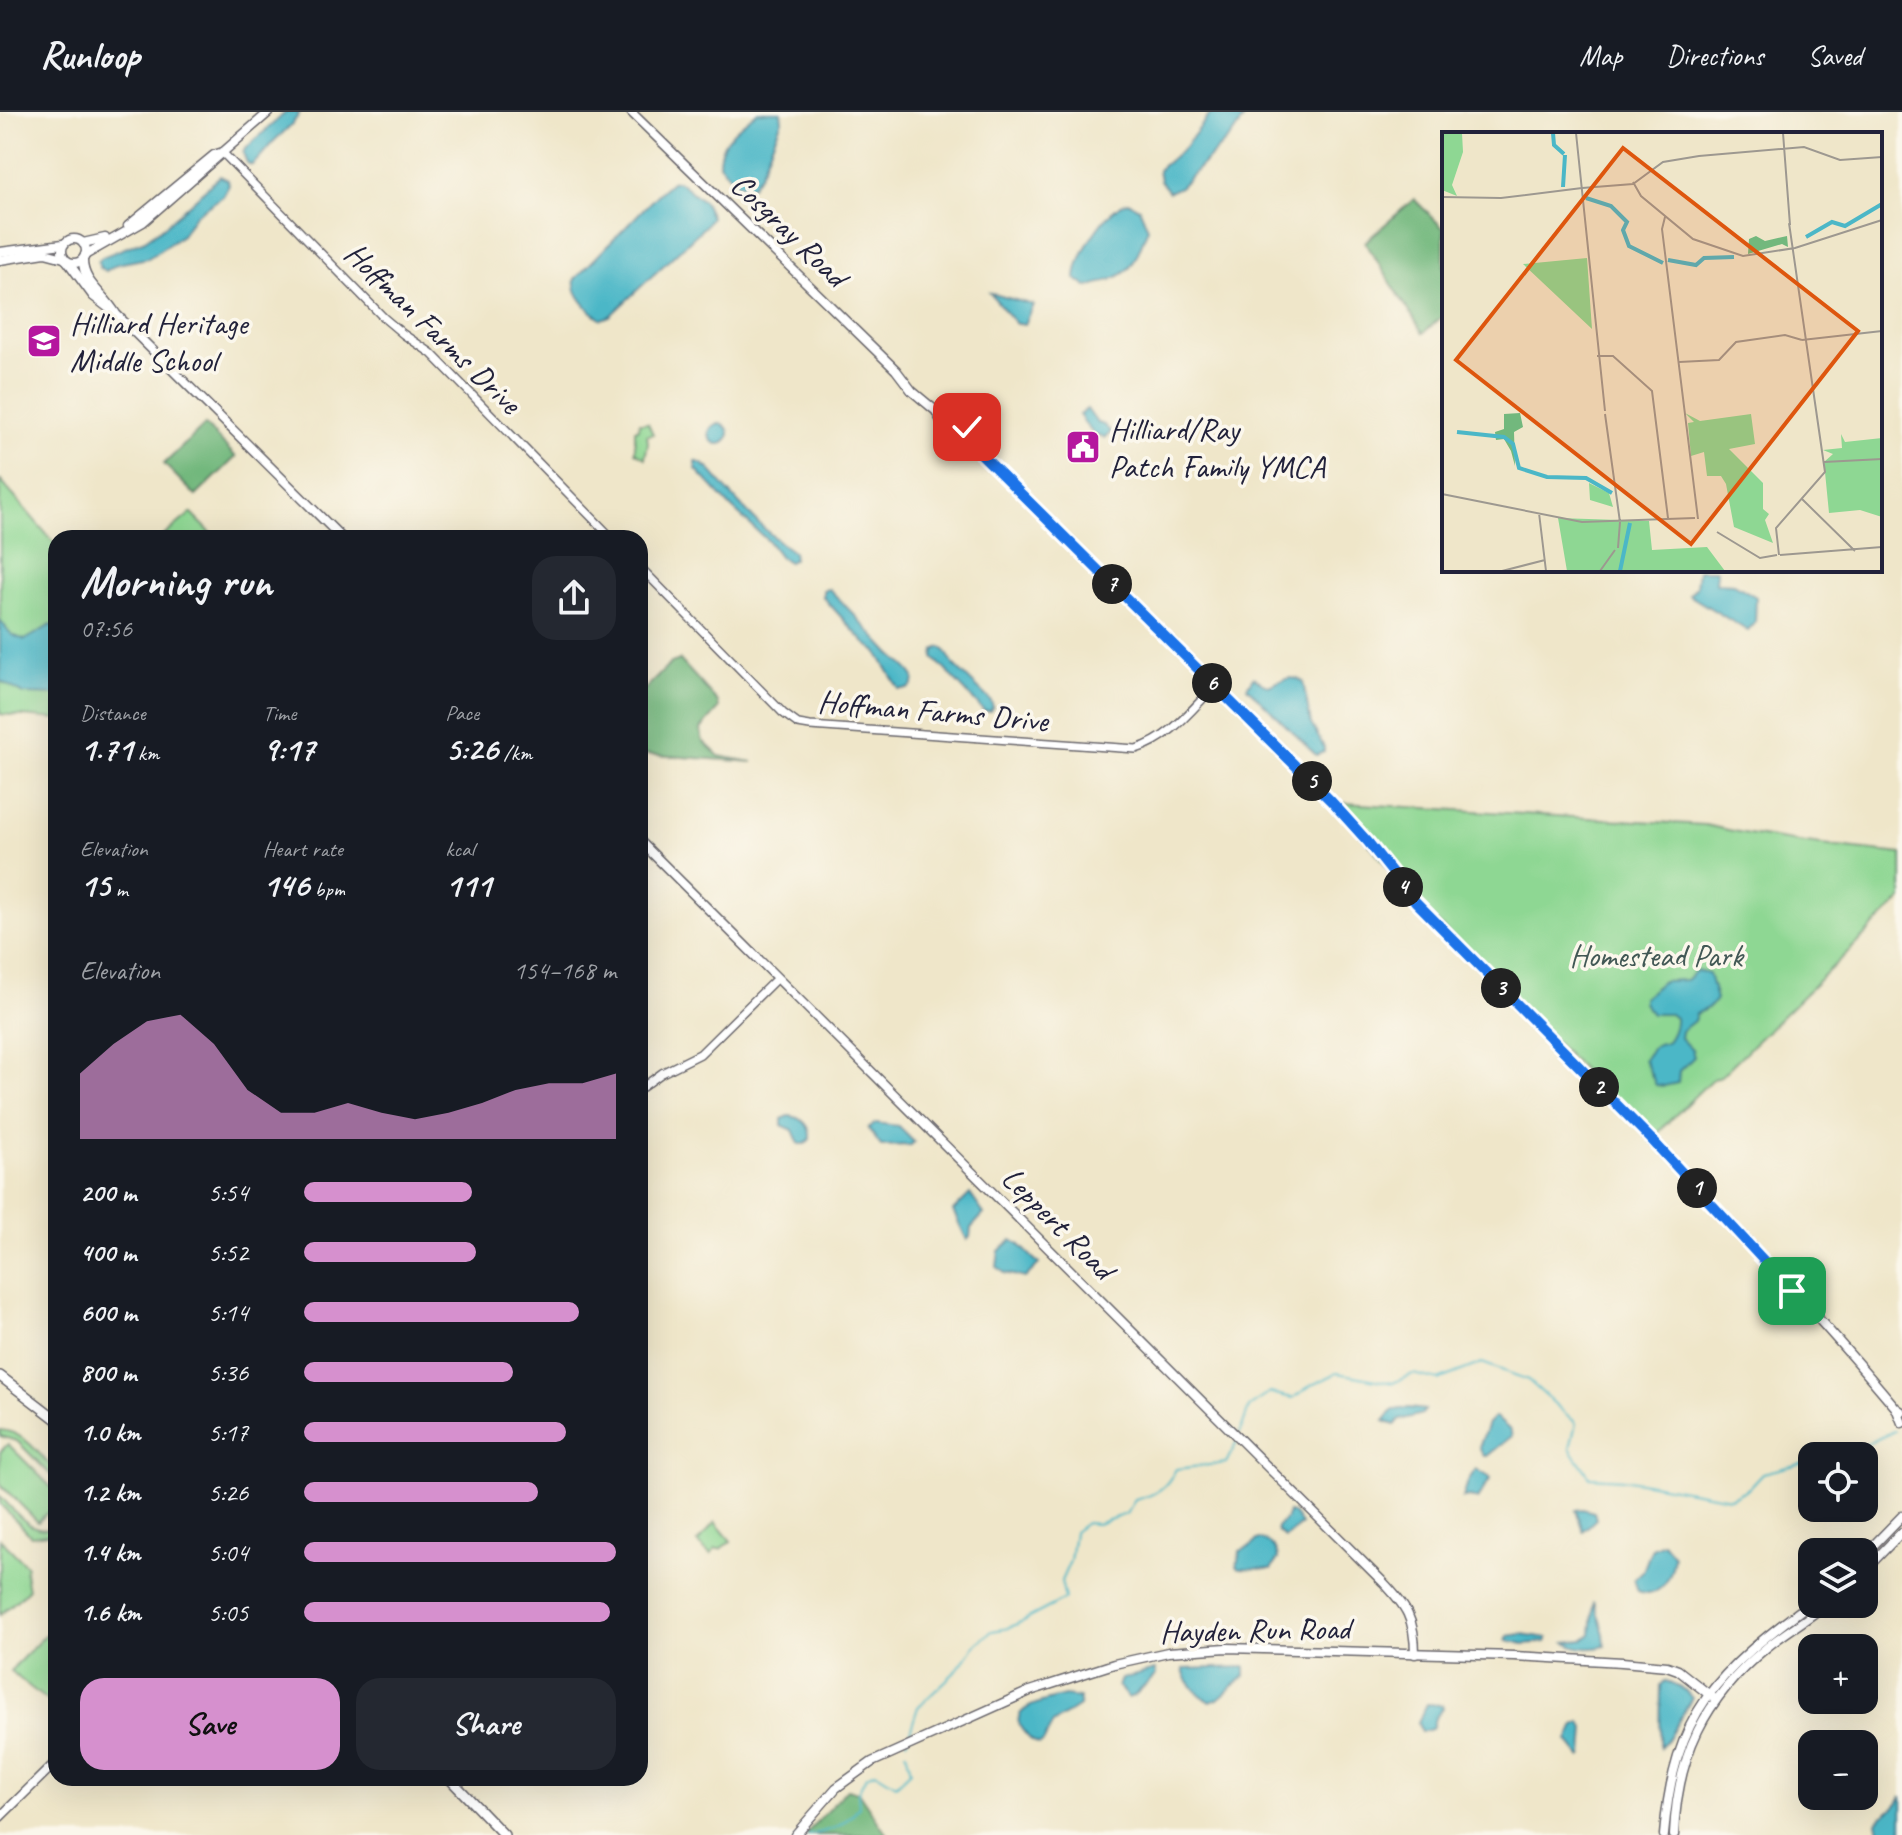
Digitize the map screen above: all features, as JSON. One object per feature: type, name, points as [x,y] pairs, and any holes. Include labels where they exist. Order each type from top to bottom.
[{"type":"main road","points":[[0,260],[40,254],[74,263],[143,222],[269,112]]},
{"type":"main road","name":"Cosgray Road","points":[[631,112],[753,228],[910,385],[946,414],[952,415]]},
{"type":"main road","points":[[0,252],[63,244],[72,239],[83,243],[105,238],[130,224],[214,155],[222,152]]},
{"type":"main road","points":[[83,243],[83,269],[87,278],[116,314],[334,530]]},
{"type":"main road","points":[[63,244],[61,250],[67,262],[93,296],[116,314]]},
{"type":"main road","name":"Cosgray Road","points":[[910,385],[912,391],[936,411],[943,425]]},
{"type":"main road","points":[[973,446],[962,418],[952,415],[943,425],[947,435],[973,446],[1349,820],[1415,901],[1651,1139],[1837,1339],[1899,1410],[1902,1423]]},
{"type":"main road","points":[[957,438],[966,430]]},
{"type":"main road","name":"Leppert Road","points":[[648,849],[1391,1590],[1407,1610],[1414,1627],[1415,1654]]},
{"type":"main road","points":[[0,1376],[48,1413]]},
{"type":"main road","points":[[1878,1541],[1902,1516]]},
{"type":"main road","points":[[1878,1557],[1902,1532]]},
{"type":"main road","points":[[1664,1835],[1668,1795],[1688,1731],[1736,1662],[1798,1612]]},
{"type":"main road","points":[[1674,1835],[1680,1777],[1695,1733],[1712,1697],[1766,1648],[1807,1618]]},
{"type":"main road","name":"Hayden Run Road","points":[[795,1835],[836,1788],[872,1762],[1013,1698],[1114,1664],[1168,1652],[1209,1648],[1559,1658],[1667,1666],[1691,1678],[1712,1697]]},
{"type":"main road","points":[[0,1817],[48,1770]]},
{"type":"main road","points":[[457,1786],[504,1835]]},
{"type":"street","name":"Hoffman Farms Drive","points":[[222,152],[384,318],[431,353],[604,530]]},
{"type":"street","name":"Hoffman Farms Drive","points":[[648,575],[783,713],[798,724],[1136,749],[1164,737],[1215,686]]},
{"type":"street","points":[[648,1083],[700,1054],[777,978]]},
{"type":"green space","points":[[1414,199],[1442,227],[1442,317],[1423,333],[1365,242]]},
{"type":"green space","points":[[639,423],[648,423],[653,434],[647,435],[645,458],[635,452],[635,430]]},
{"type":"green space","points":[[205,425],[236,457],[196,496],[164,464]]},
{"type":"green space","points":[[0,480],[48,536],[48,718],[0,714]]},
{"type":"green space","points":[[191,513],[208,530],[171,530]]},
{"type":"green space","points":[[680,660],[718,702],[719,709],[701,729],[702,740],[719,756],[753,762],[648,755],[648,686],[671,663]]},
{"type":"green space","name":"Homestead Park","points":[[1343,803],[1705,825],[1778,839],[1902,854],[1902,899],[1721,1076],[1711,1080],[1651,1139],[1415,900],[1349,819]]},
{"type":"green space","points":[[0,1430],[9,1431],[31,1445],[48,1463],[48,1472],[17,1441],[0,1436]]},
{"type":"green space","points":[[8,1444],[48,1484],[48,1512],[38,1522],[0,1484],[0,1452]]},
{"type":"green space","points":[[0,1496],[25,1521],[48,1529],[48,1534],[31,1536],[0,1504]]},
{"type":"green space","points":[[715,1522],[731,1541],[715,1549],[711,1555],[697,1543]]},
{"type":"green space","points":[[0,1539],[27,1566],[28,1590],[0,1615]]},
{"type":"green space","points":[[48,1632],[48,1702],[10,1671]]},
{"type":"green space","points":[[847,1789],[858,1792],[887,1835],[805,1835]]},
{"type":"water","points":[[286,112],[300,112],[252,165],[247,163],[243,153],[245,149]]},
{"type":"water","points":[[757,112],[781,112],[782,120],[752,186],[736,183],[719,164],[726,141]]},
{"type":"water","points":[[1212,112],[1248,112],[1232,135],[1180,187],[1169,192],[1160,180],[1158,170],[1184,148]]},
{"type":"water","points":[[220,176],[228,180],[229,185],[223,196],[195,215],[182,235],[148,258],[117,264],[106,271],[100,268],[98,262],[102,257],[145,240]]},
{"type":"water","points":[[678,181],[704,202],[711,217],[610,316],[602,319],[582,302],[575,279],[662,190],[671,182]]},
{"type":"water","points":[[1128,202],[1139,208],[1148,228],[1133,263],[1122,274],[1087,287],[1076,279],[1081,258],[1102,223]]},
{"type":"water","points":[[990,293],[1033,305],[1024,324],[1016,324]]},
{"type":"water","points":[[1087,409],[1097,423],[1111,432],[1105,438],[1094,435],[1079,415]]},
{"type":"water","points":[[719,424],[726,427],[729,434],[726,441],[719,444],[712,441],[709,434],[712,427]]},
{"type":"water","points":[[696,461],[710,470],[751,516],[793,552],[794,559],[789,562],[780,557],[696,469]]},
{"type":"water","points":[[1698,572],[1717,572],[1716,583],[1734,584],[1756,597],[1755,623],[1748,631],[1689,595],[1696,587]]},
{"type":"water","points":[[829,589],[908,669],[914,677],[913,685],[908,689],[899,689],[877,652],[823,597],[823,590]]},
{"type":"water","points":[[0,620],[12,635],[25,640],[48,627],[48,695],[24,694],[0,681]]},
{"type":"water","points":[[941,647],[953,664],[991,701],[993,707],[990,711],[984,711],[934,658],[935,650]]},
{"type":"water","points":[[1253,677],[1268,686],[1290,678],[1303,682],[1311,724],[1324,752],[1316,755],[1247,687]]},
{"type":"water","points":[[1696,971],[1709,974],[1716,999],[1711,1006],[1696,1014],[1694,1021],[1681,1031],[1680,1038],[1692,1050],[1694,1057],[1679,1071],[1678,1083],[1656,1085],[1644,1059],[1655,1046],[1668,1041],[1675,1018],[1670,1014],[1652,1014],[1643,1003],[1643,998],[1663,981],[1686,980]]},
{"type":"water","points":[[789,1116],[802,1120],[807,1126],[810,1139],[805,1144],[799,1144],[793,1130],[782,1125],[782,1119]]},
{"type":"water","points":[[876,1123],[898,1126],[914,1142],[911,1145],[881,1146],[868,1128]]},
{"type":"water","points":[[970,1194],[984,1214],[971,1228],[967,1240],[953,1211]]},
{"type":"water","points":[[1012,1240],[1039,1264],[1025,1278],[1005,1273],[997,1267],[999,1251]]},
{"type":"water","points":[[1393,1410],[1425,1410],[1395,1425],[1384,1421]]},
{"type":"water","points":[[1495,1417],[1510,1430],[1512,1436],[1484,1456],[1479,1448],[1488,1423]]},
{"type":"water","points":[[1476,1469],[1491,1478],[1477,1499],[1463,1498],[1468,1481]]},
{"type":"water","points":[[1576,1510],[1594,1512],[1596,1519],[1583,1531]]},
{"type":"water","points":[[1288,1512],[1294,1514],[1301,1524],[1285,1538],[1277,1527],[1286,1519]]},
{"type":"water","points":[[1258,1539],[1276,1551],[1278,1559],[1271,1569],[1237,1566],[1240,1551],[1252,1546]]},
{"type":"water","points":[[1663,1543],[1674,1556],[1668,1578],[1653,1592],[1638,1591],[1634,1579],[1643,1571],[1652,1548]]},
{"type":"water","points":[[1594,1601],[1605,1646],[1585,1648],[1566,1642],[1583,1640],[1591,1634]]},
{"type":"water","points":[[1522,1634],[1548,1638],[1546,1642],[1524,1644],[1506,1640],[1508,1636]]},
{"type":"water","points":[[1245,1667],[1245,1676],[1211,1702],[1194,1688],[1183,1669]]},
{"type":"water","points":[[1155,1670],[1156,1675],[1135,1695],[1128,1698],[1118,1686],[1121,1679]]},
{"type":"water","points":[[1665,1681],[1685,1690],[1692,1698],[1660,1747],[1661,1685]]},
{"type":"water","points":[[1065,1696],[1080,1698],[1079,1706],[1053,1723],[1043,1742],[1032,1741],[1019,1724],[1023,1711]]},
{"type":"water","points":[[1427,1704],[1442,1705],[1443,1708],[1435,1718],[1432,1729],[1421,1732],[1418,1722]]},
{"type":"water","points":[[1581,1722],[1585,1728],[1581,1757],[1568,1741],[1575,1725]]},
{"type":"water","points":[[1902,1796],[1902,1835],[1880,1835],[1877,1822]]},
{"type":"waterway","points":[[1240,1433],[1249,1407],[1270,1393],[1293,1398],[1337,1373],[1393,1383],[1413,1374],[1438,1380],[1482,1363],[1528,1380],[1576,1423],[1570,1448],[1590,1477],[1623,1479],[1730,1498],[1749,1488],[1763,1473],[1798,1464]]},
{"type":"waterway","points":[[1871,1442],[1894,1431]]},
{"type":"waterway","points":[[907,1741],[918,1707],[956,1671],[976,1644],[992,1631],[1009,1628],[1065,1599],[1061,1581],[1070,1561],[1074,1532],[1086,1523],[1097,1524],[1126,1514],[1135,1500],[1149,1496],[1164,1486],[1176,1469],[1226,1463],[1237,1442]]},
{"type":"waterway","points":[[809,1835],[837,1827],[859,1807],[858,1792],[866,1776],[875,1772],[896,1785],[911,1771],[906,1752]]},
{"type":"place","name":"Hilliard Heritage Middle School","points":[[44,341]]},
{"type":"place","name":"Hilliard/Ray Patch Family YMCA","points":[[1083,447]]},
{"type":"route","points":[[967,427],[973,446],[1331,801],[1415,901],[1651,1139],[1792,1291]]}]
